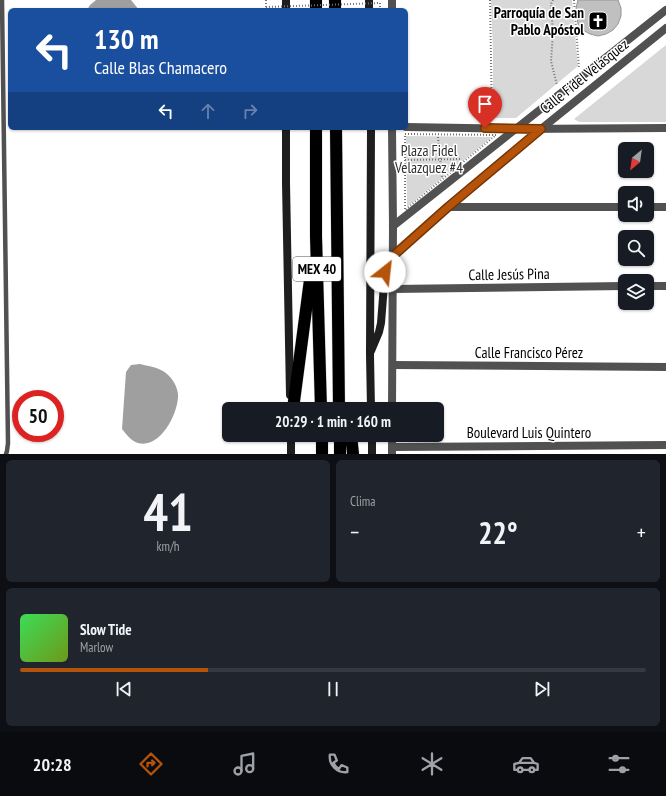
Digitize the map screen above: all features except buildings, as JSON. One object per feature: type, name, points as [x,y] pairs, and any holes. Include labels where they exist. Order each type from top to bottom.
[{"type":"highway","name":"MEX 40","points":[[316,130],[316,236],[321,402]]},
{"type":"highway","name":"MEX 40","points":[[336,130],[339,402]]},
{"type":"highway","points":[[293,402],[316,236]]},
{"type":"highway","points":[[338,328],[347,402]]},
{"type":"highway","points":[[322,442],[322,454]]},
{"type":"highway","points":[[340,442],[340,454]]},
{"type":"highway","points":[[352,442],[353,454]]},
{"type":"main road","points":[[286,130],[292,402]]},
{"type":"main road","points":[[371,130],[371,402]]},
{"type":"main road","points":[[370,355],[381,323],[385,272],[393,256]]},
{"type":"main road","points":[[291,442],[291,454]]},
{"type":"main road","points":[[372,442],[372,454]]},
{"type":"street","name":"Calle Fidel Velásquez","points":[[393,226],[666,10]]},
{"type":"street","name":"Calle Fidel Velásquez","points":[[393,256],[448,207],[541,129],[666,28]]},
{"type":"street","points":[[408,127],[541,129],[666,128]]},
{"type":"street","points":[[392,130],[392,402]]},
{"type":"street","points":[[448,207],[618,207]]},
{"type":"street","points":[[654,207],[666,207]]},
{"type":"street","name":"Calle Jesús Pina","points":[[393,289],[618,286]]},
{"type":"street","points":[[654,286],[666,286]]},
{"type":"street","name":"Calle Francisco Pérez","points":[[393,365],[666,367]]},
{"type":"street","name":"Boulevard Luis Quintero","points":[[392,451],[666,445]]},
{"type":"lane","points":[[2,0],[8,443],[6,454]]},
{"type":"path","points":[[266,0],[266,7],[380,3],[380,8]]},
{"type":"path","points":[[490,0],[492,119],[498,120]]},
{"type":"path","points":[[554,0],[551,4],[551,61],[557,86],[562,82]]},
{"type":"path","points":[[574,0],[579,68]]},
{"type":"path","points":[[405,134],[437,135],[496,135],[405,210],[405,134]]},
{"type":"path","points":[[437,135],[442,180]]},
{"type":"path","points":[[405,160],[467,159]]},
{"type":"green space","points":[[491,0],[572,0],[578,66],[516,118],[493,118]]},
{"type":"green space","points":[[666,45],[666,122],[579,122],[574,119]]},
{"type":"green space","name":"Plaza Fidel Velazquez #4","points":[[406,136],[492,137],[407,207]]},
{"type":"shaded area","points":[[96,0],[131,0],[137,8],[88,8]]},
{"type":"shaded area","points":[[140,364],[158,368],[166,373],[175,384],[178,394],[178,402],[167,428],[154,440],[146,443],[138,443],[133,441],[122,429],[126,372],[131,365]]},
{"type":"place","name":"Parroquía de San Pablo Apóstol","points":[[598,21]]},
{"type":"route","points":[[385,272],[393,256],[448,207],[541,129],[485,128]]}]
